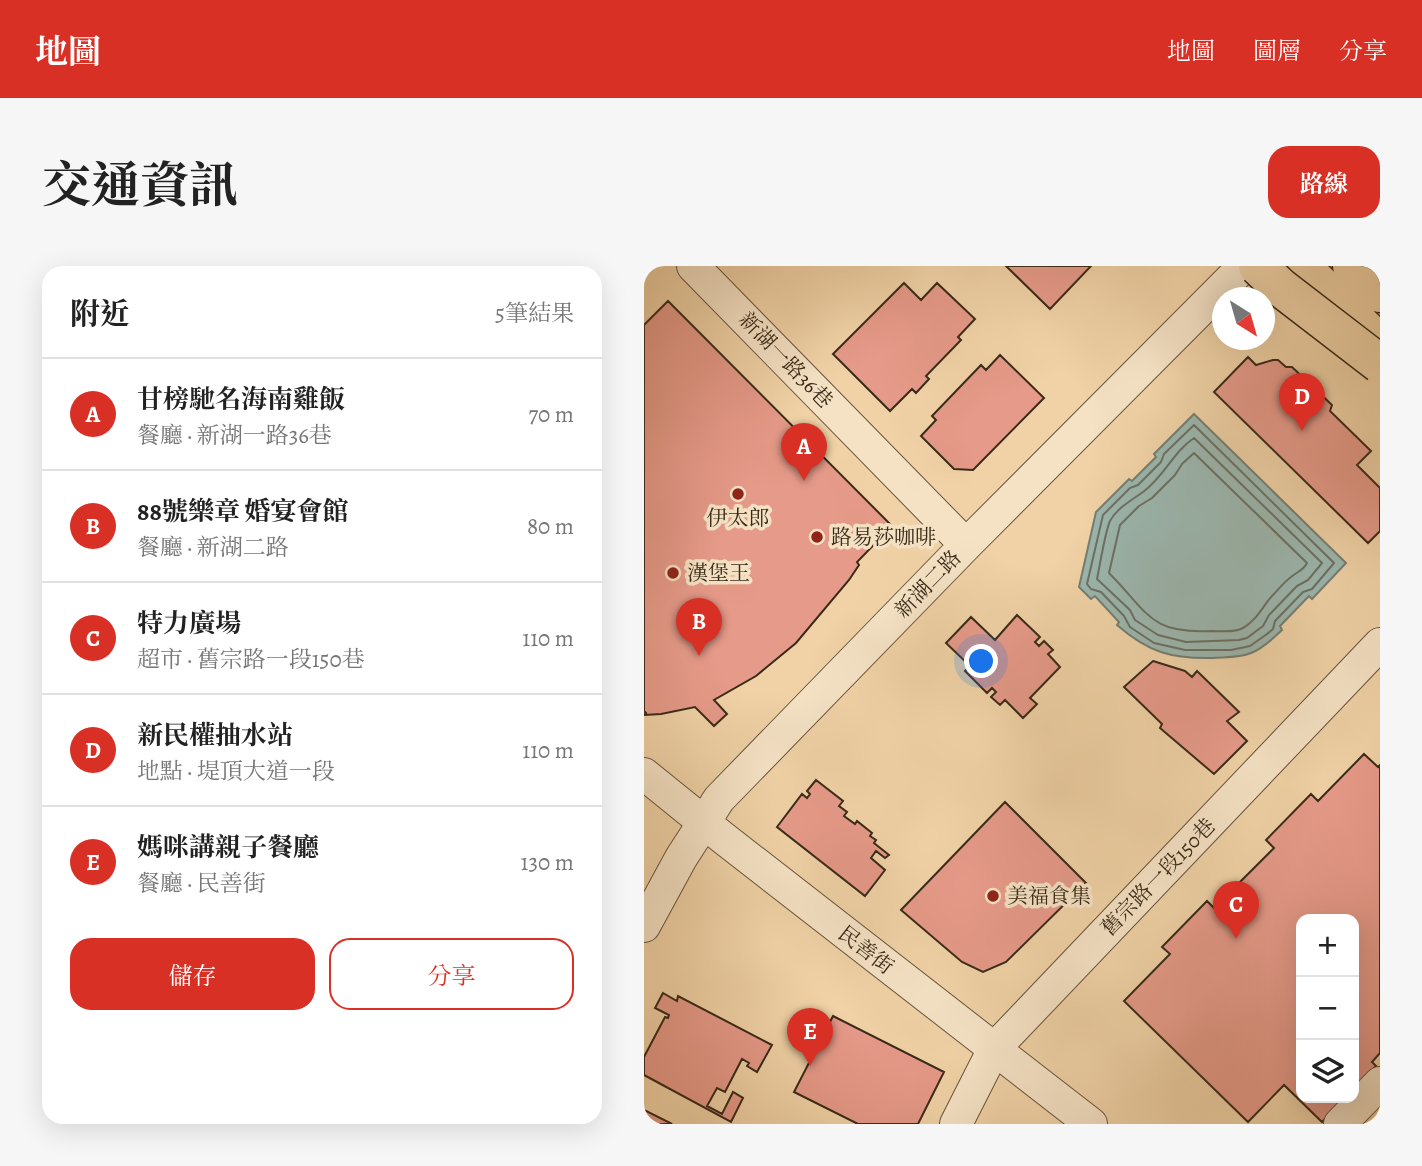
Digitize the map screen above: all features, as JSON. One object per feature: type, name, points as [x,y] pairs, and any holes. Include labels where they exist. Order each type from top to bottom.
[{"type":"highway","points":[[1258,266],[1280,287],[1380,365]]},
{"type":"highway","points":[[1289,266],[1380,338]]},
{"type":"highway","points":[[1301,266],[1380,344]]},
{"type":"highway","points":[[1352,266],[1380,293]]},
{"type":"street","name":"新湖一路36巷","points":[[693,266],[966,545]]},
{"type":"street","name":"新湖二路","points":[[644,926],[719,799],[966,545],[1244,266]]},
{"type":"street","points":[[1258,266],[1380,380]]},
{"type":"street","name":"舊宗路一段150巷","points":[[956,1124],[995,1049],[1380,644]]},
{"type":"street","name":"民善街","points":[[644,774],[1091,1124]]},
{"type":"street","points":[[1340,1124],[1380,1083]]},
{"type":"water","points":[[1194,414],[1346,563],[1312,599],[1309,596],[1280,626],[1282,630],[1271,640],[1242,656],[1185,657],[1150,648],[1117,625],[1119,622],[1095,596],[1091,599],[1079,587],[1096,512],[1156,457],[1154,454]]},
{"type":"building","points":[[1006,266],[1091,266],[1050,309]]},
{"type":"building","points":[[904,283],[921,300],[937,283],[975,319],[958,337],[961,340],[926,376],[929,379],[916,393],[912,389],[890,411],[833,354]]},
{"type":"building","points":[[668,301],[892,526],[857,562],[859,565],[849,580],[796,643],[756,676],[714,700],[727,714],[714,726],[695,707],[644,715],[644,325]]},
{"type":"building","points":[[1000,355],[1044,398],[973,470],[954,469],[921,436],[936,420],[932,416],[981,365],[986,370]]},
{"type":"building","points":[[1248,357],[1256,365],[1278,360],[1286,367],[1292,367],[1332,405],[1330,411],[1371,451],[1357,465],[1380,488],[1380,531],[1368,543],[1214,392]]},
{"type":"building","points":[[1017,615],[1040,637],[1035,642],[1039,646],[1044,641],[1053,650],[1048,654],[1060,667],[1030,698],[1037,704],[1023,718],[1005,700],[1000,705],[991,697],[996,692],[992,688],[987,693],[965,671],[970,666],[946,643],[971,617],[995,640]]},
{"type":"building","points":[[1153,661],[1185,671],[1192,677],[1197,671],[1239,712],[1227,721],[1247,741],[1214,774],[1160,728],[1162,724],[1124,687]]},
{"type":"building","points":[[1364,754],[1378,767],[1380,765],[1380,1053],[1372,1062],[1376,1066],[1359,1084],[1359,914],[1296,914],[1296,1097],[1284,1085],[1248,1122],[1124,1001],[1170,954],[1162,947],[1207,901],[1214,908],[1274,848],[1266,840],[1311,794],[1318,801]]},
{"type":"building","points":[[816,780],[843,801],[839,806],[847,812],[844,816],[855,824],[857,821],[872,833],[870,836],[876,840],[874,843],[889,855],[885,858],[876,851],[871,858],[885,870],[865,896],[777,827],[802,794],[807,798],[810,794],[807,791]]},
{"type":"building","name":"美福食集","points":[[1005,802],[1086,883],[1006,962],[983,972],[962,962],[901,910]]},
{"type":"building","points":[[663,993],[677,1001],[678,996],[772,1045],[757,1072],[742,1059],[725,1092],[717,1088],[707,1106],[722,1114],[733,1092],[743,1098],[731,1122],[644,1075],[644,1057],[665,1017],[668,1018],[669,1015],[655,1008]]},
{"type":"building","points":[[833,1016],[944,1072],[918,1124],[858,1124],[794,1092]]},
{"type":"building","points":[[1302,1103],[1338,1103],[1322,1122]]},
{"type":"building","points":[[644,1110],[672,1124],[644,1124]]},
{"type":"place","name":"新民權抽水站","points":[[1302,431]]},
{"type":"place","name":"甘榜馳名海南雞飯","points":[[804,481]]},
{"type":"place","name":"伊太郎","points":[[738,494]]},
{"type":"place","name":"路易莎咖啡","points":[[817,537]]},
{"type":"place","name":"漢堡王","points":[[673,573]]},
{"type":"place","name":"88號樂章 婚宴會館","points":[[699,656]]},
{"type":"place","name":"美福食集","points":[[993,896]]},
{"type":"place","name":"特力廣場","points":[[1236,939]]},
{"type":"place","name":"媽咪講親子餐廳","points":[[810,1066]]}]
